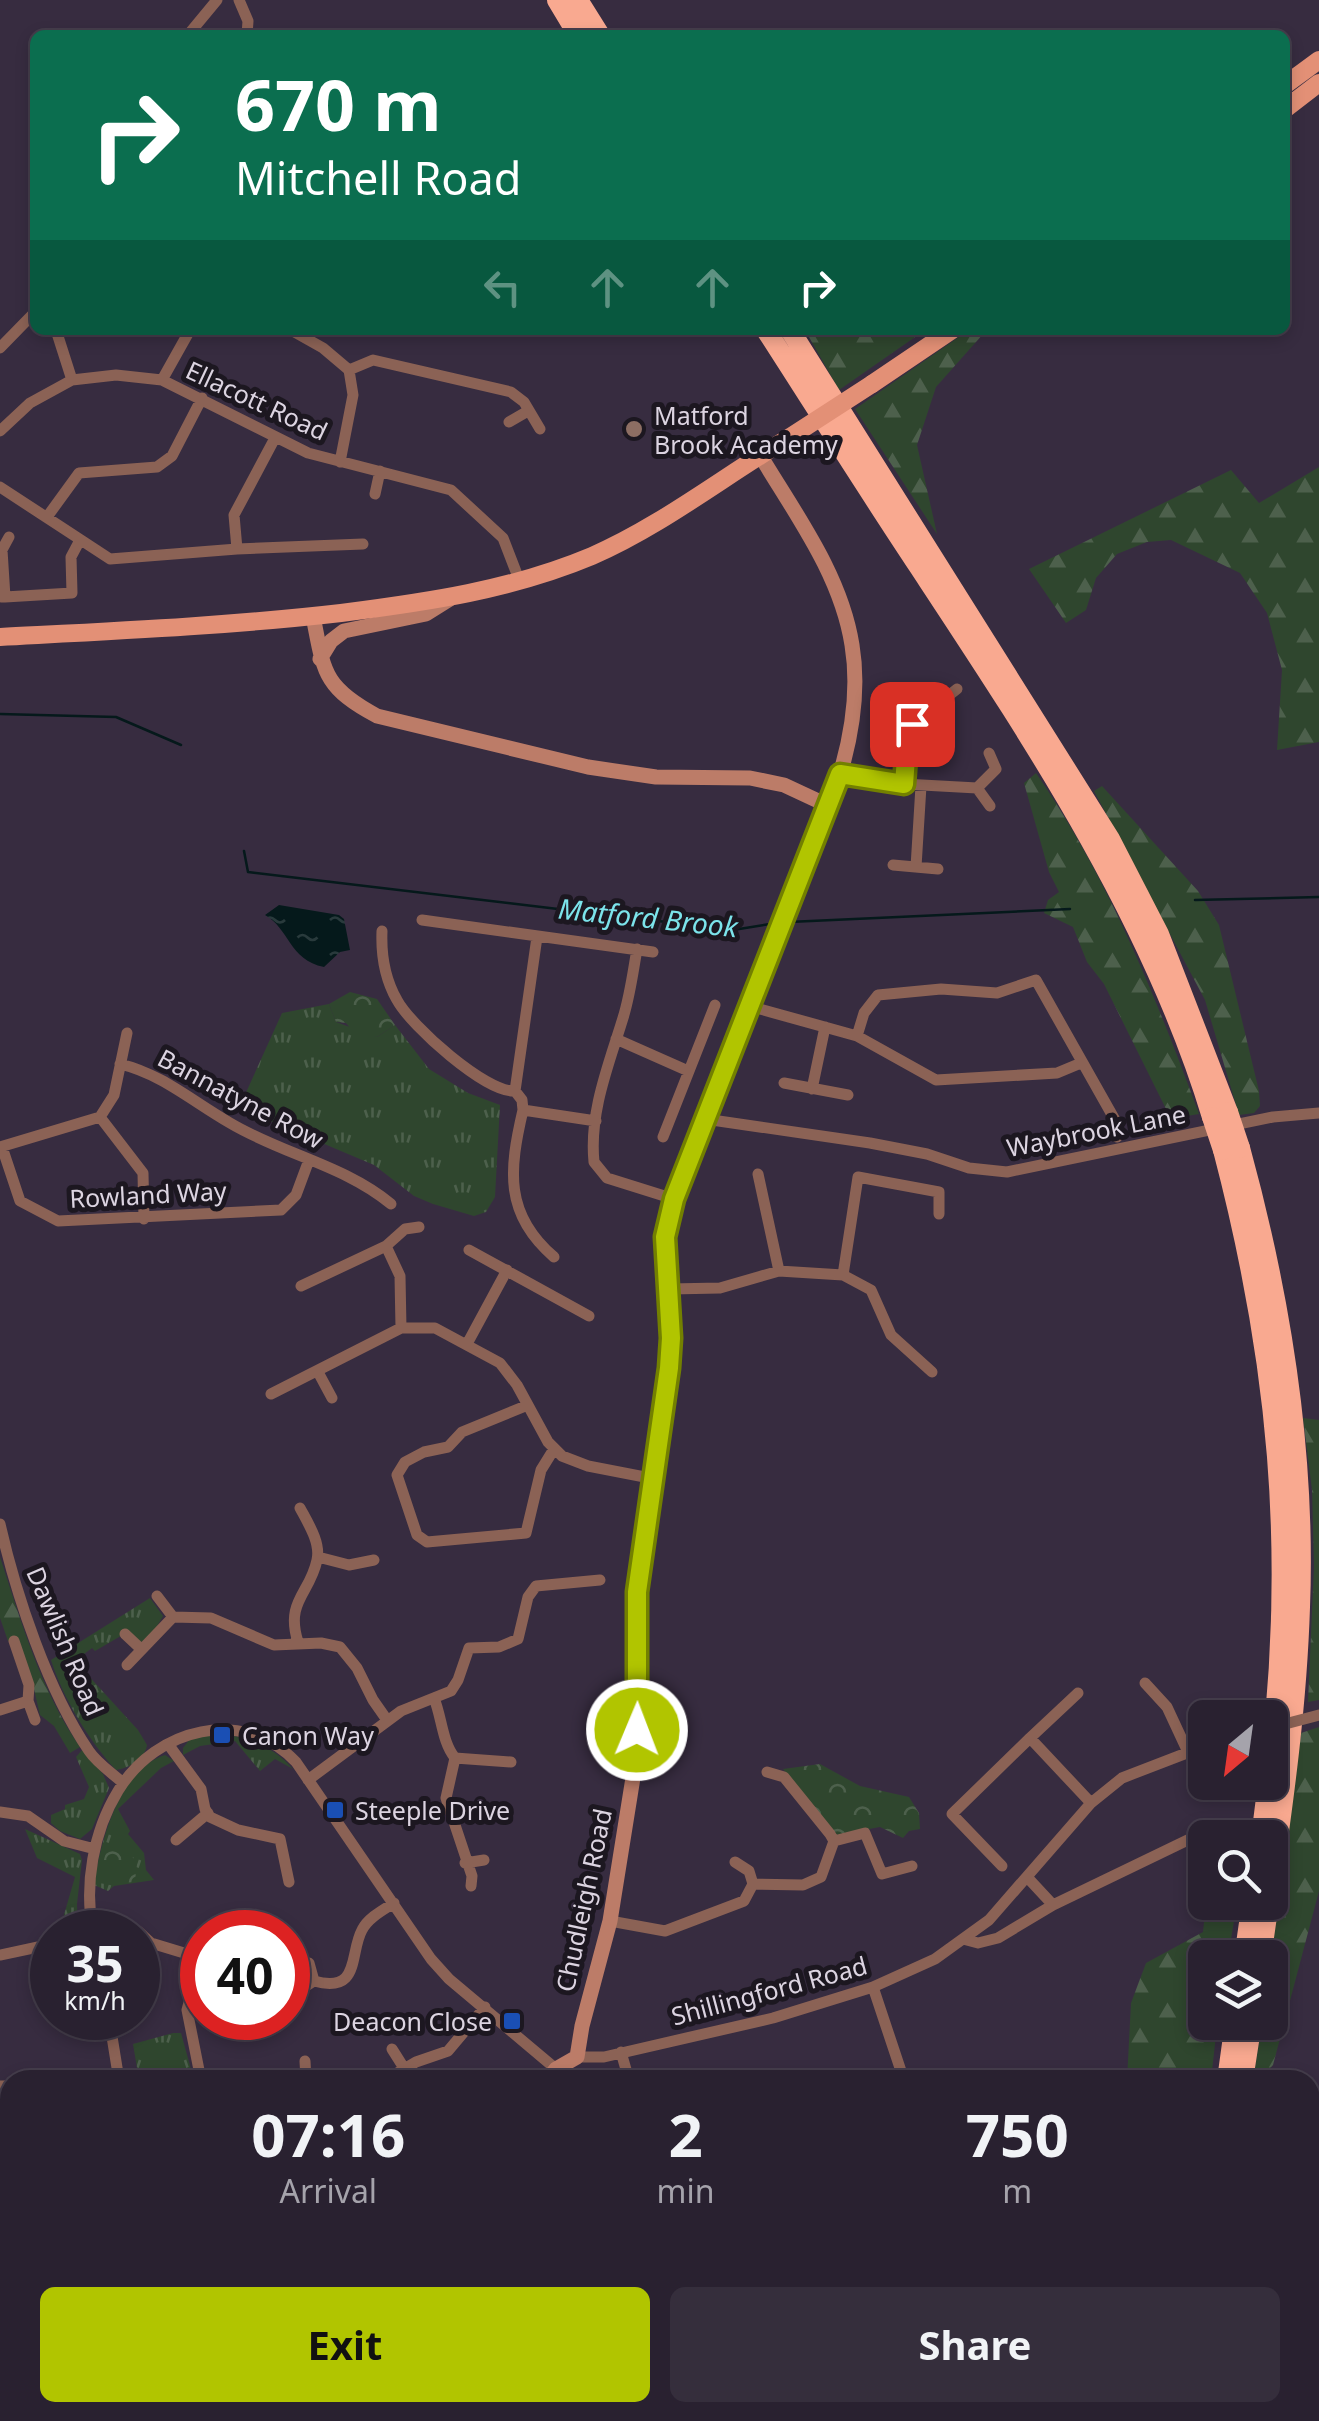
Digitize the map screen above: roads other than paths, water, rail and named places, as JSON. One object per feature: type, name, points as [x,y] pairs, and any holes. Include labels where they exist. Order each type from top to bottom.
[{"type":"highway","points":[[557,0],[575,30]]},
{"type":"highway","points":[[578,0],[597,30]]},
{"type":"highway","points":[[769,335],[1083,826],[1116,886],[1220,1114]]},
{"type":"highway","points":[[793,335],[1110,839],[1159,934],[1267,1252],[1294,1427],[1300,1538],[1298,1648],[1281,1820]]},
{"type":"highway","points":[[1231,1149],[1276,1419],[1283,1614],[1276,1700]]},
{"type":"highway","points":[[1227,2070],[1232,2040]]},
{"type":"highway","points":[[1245,2070],[1249,2040]]},
{"type":"main road","points":[[1290,81],[1319,60]]},
{"type":"main road","points":[[1290,105],[1319,83]]},
{"type":"main road","points":[[0,637],[313,616],[453,597],[520,582],[596,554],[628,537],[945,335]]},
{"type":"street","points":[[192,30],[216,0]]},
{"type":"street","points":[[239,0],[248,21],[247,30]]},
{"type":"street","points":[[0,348],[30,317]]},
{"type":"street","points":[[58,335],[72,380]]},
{"type":"street","points":[[162,380],[187,335]]},
{"type":"street","points":[[300,335],[349,370],[353,396],[340,462]]},
{"type":"street","points":[[349,370],[364,362],[387,363],[511,392],[524,402],[540,429]]},
{"type":"street","name":"Ellacott Road","points":[[0,431],[30,403],[72,380],[116,374],[162,380],[308,453],[450,490],[503,538],[520,582]]},
{"type":"street","points":[[47,517],[79,473],[157,467],[168,462],[202,398]]},
{"type":"street","points":[[509,422],[528,411]]},
{"type":"street","points":[[237,549],[234,515],[274,438]]},
{"type":"street","name":"Chudleigh Road","points":[[577,2056],[610,1921],[636,1759],[637,1592],[671,1338],[665,1237],[674,1199],[829,806],[840,774],[854,695],[854,654],[849,628],[823,560],[760,455]]},
{"type":"street","points":[[375,494],[380,471]]},
{"type":"street","points":[[0,488],[110,558],[363,544]]},
{"type":"street","points":[[9,536],[2,550],[3,597],[72,593],[71,557],[80,540]]},
{"type":"street","points":[[320,660],[331,641],[344,632],[426,614],[453,597]]},
{"type":"street","points":[[313,616],[320,660],[342,694],[377,716],[588,768],[656,777],[750,778],[784,785],[829,806]]},
{"type":"street","points":[[904,784],[912,724],[958,689]]},
{"type":"street","points":[[840,774],[921,786],[977,788],[996,769],[989,753]]},
{"type":"street","points":[[916,867],[921,786]]},
{"type":"street","points":[[977,788],[990,806]]},
{"type":"street","points":[[892,865],[938,869]]},
{"type":"street","points":[[422,920],[653,952]]},
{"type":"street","points":[[382,931],[390,985],[399,1004],[419,1028],[496,1088],[515,1091],[522,1100],[513,1189],[526,1227],[554,1256]]},
{"type":"street","points":[[515,1091],[537,936]]},
{"type":"street","points":[[637,949],[624,1015],[605,1069],[593,1153],[600,1172],[622,1184],[674,1199]]},
{"type":"street","points":[[390,985],[405,979]]},
{"type":"street","points":[[857,1036],[864,1013],[878,995],[941,989],[997,993],[1036,980],[1115,1120],[1117,1137]]},
{"type":"street","points":[[663,1137],[714,1005]]},
{"type":"street","points":[[749,1006],[857,1036],[936,1080],[1057,1073],[1081,1063]]},
{"type":"street","points":[[812,1089],[825,1027]]},
{"type":"street","points":[[1,1147],[100,1116],[114,1095],[126,1033]]},
{"type":"street","points":[[616,1039],[686,1070]]},
{"type":"street","name":"Bannatyne Row","points":[[120,1064],[146,1070],[228,1123],[370,1187],[390,1204]]},
{"type":"street","points":[[784,1083],[848,1095]]},
{"type":"street","points":[[523,1110],[596,1121]]},
{"type":"street","name":"Waybrook Lane","points":[[705,1119],[870,1143],[927,1154],[970,1168],[1007,1172],[1272,1116],[1319,1113]]},
{"type":"street","points":[[100,1116],[143,1173],[144,1219]]},
{"type":"street","name":"Rowland Way","points":[[1,1147],[20,1201],[58,1221],[281,1210],[296,1195],[309,1160]]},
{"type":"street","points":[[758,1174],[779,1271]]},
{"type":"street","points":[[844,1275],[858,1177],[939,1192],[938,1214]]},
{"type":"street","points":[[302,1286],[386,1246],[405,1228],[418,1228]]},
{"type":"street","points":[[386,1246],[400,1276],[400,1328]]},
{"type":"street","points":[[469,1250],[589,1316]]},
{"type":"street","points":[[467,1344],[507,1270]]},
{"type":"street","points":[[670,1289],[720,1288],[779,1271],[844,1275],[871,1290],[886,1327],[932,1372]]},
{"type":"street","points":[[271,1394],[400,1328],[435,1328],[500,1363],[554,1449],[573,1462],[655,1479]]},
{"type":"street","points":[[318,1372],[332,1398]]},
{"type":"street","points":[[528,1405],[462,1432],[448,1447],[424,1452],[405,1462],[397,1475],[417,1535],[427,1542],[526,1534],[541,1470],[554,1449]]},
{"type":"street","points":[[298,1642],[294,1613],[318,1558],[315,1540],[300,1508]]},
{"type":"street","name":"Dawlish Road","points":[[0,1524],[15,1584],[54,1684],[90,1753],[123,1783]]},
{"type":"street","points":[[318,1558],[349,1565],[374,1560]]},
{"type":"street","points":[[518,1640],[528,1598],[536,1586],[600,1580]]},
{"type":"street","points":[[157,1596],[173,1616],[211,1618],[274,1645],[328,1644],[344,1650],[387,1720]]},
{"type":"street","points":[[128,1666],[173,1616]]},
{"type":"street","points":[[124,1634],[142,1650]]},
{"type":"street","points":[[14,1640],[29,1685],[28,1701],[35,1720]]},
{"type":"street","points":[[455,1640],[469,1648],[499,1648],[518,1640]]},
{"type":"street","points":[[518,1640],[532,1648]]},
{"type":"street","points":[[308,1780],[387,1720],[456,1685],[469,1648]]},
{"type":"street","points":[[1145,1684],[1167,1707],[1187,1750]]},
{"type":"street","points":[[1002,1866],[952,1814],[1078,1693]]},
{"type":"street","points":[[434,1698],[442,1716],[446,1743],[455,1758],[446,1798],[472,1876],[471,1886]]},
{"type":"street","points":[[0,1710],[28,1701]]},
{"type":"street","points":[[1288,1723],[1319,1715]]},
{"type":"street","points":[[90,1910],[95,1848],[123,1783],[147,1758],[202,1730],[224,1728],[253,1734],[286,1752],[443,1972],[548,2070]]},
{"type":"street","points":[[1030,1738],[1091,1803]]},
{"type":"street","points":[[168,1744],[201,1789],[208,1814],[238,1830],[280,1838],[292,1830]]},
{"type":"street","name":"Shillingford Road","points":[[577,2056],[604,2058],[773,2018],[873,1987],[936,1960],[988,1920],[1091,1803],[1122,1778],[1187,1750]]},
{"type":"street","points":[[455,1758],[511,1762]]},
{"type":"street","points":[[767,1772],[784,1776],[834,1841]]},
{"type":"street","points":[[0,1812],[28,1816],[64,1840],[95,1848]]},
{"type":"street","points":[[176,1840],[208,1814]]},
{"type":"street","points":[[834,1841],[865,1834],[882,1874],[912,1866]]},
{"type":"street","points":[[280,1838],[289,1882]]},
{"type":"street","name":"Shillingford Road","points":[[963,1939],[978,1942],[998,1938],[1052,1905],[1188,1840]]},
{"type":"street","points":[[754,1884],[812,1884],[823,1874],[834,1841]]},
{"type":"street","points":[[465,1863],[484,1860]]},
{"type":"street","points":[[610,1921],[665,1932],[744,1900],[754,1884],[750,1871],[736,1862]]},
{"type":"street","points":[[1027,1877],[1052,1905]]},
{"type":"street","points":[[310,1984],[331,1984],[351,1972],[365,1924],[394,1903]]},
{"type":"street","points":[[0,1955],[30,1949]]},
{"type":"street","points":[[310,1967],[314,1981]]},
{"type":"street","points":[[873,1987],[901,2070]]},
{"type":"street","points":[[401,2070],[448,2050],[484,2008]]},
{"type":"street","points":[[112,2040],[117,2070]]},
{"type":"street","points":[[193,2040],[199,2070]]},
{"type":"street","points":[[392,2049],[404,2068]]},
{"type":"street","points":[[621,2052],[627,2070]]},
{"type":"street","points":[[558,2070],[577,2056]]},
{"type":"street","points":[[305,2061],[305,2070]]},
{"type":"water","points":[[279,905],[339,915],[344,919],[350,950],[340,952],[324,967],[303,958],[265,915]]},
{"type":"waterway","name":"Matford Brook","points":[[0,714],[116,717],[181,745]]},
{"type":"waterway","name":"Matford Brook","points":[[244,851],[248,872],[733,930],[776,923]]},
{"type":"waterway","name":"Matford Brook","points":[[1195,900],[1319,897]]},
{"type":"waterway","name":"Matford Brook","points":[[789,922],[1070,909]]},
{"type":"place","name":"Matford Brook Academy","points":[[634,429]]},
{"type":"place","name":"Canon Way","points":[[222,1735]]},
{"type":"place","name":"Steeple Drive","points":[[335,1810]]},
{"type":"place","name":"Deacon Close","points":[[512,2021]]}]
